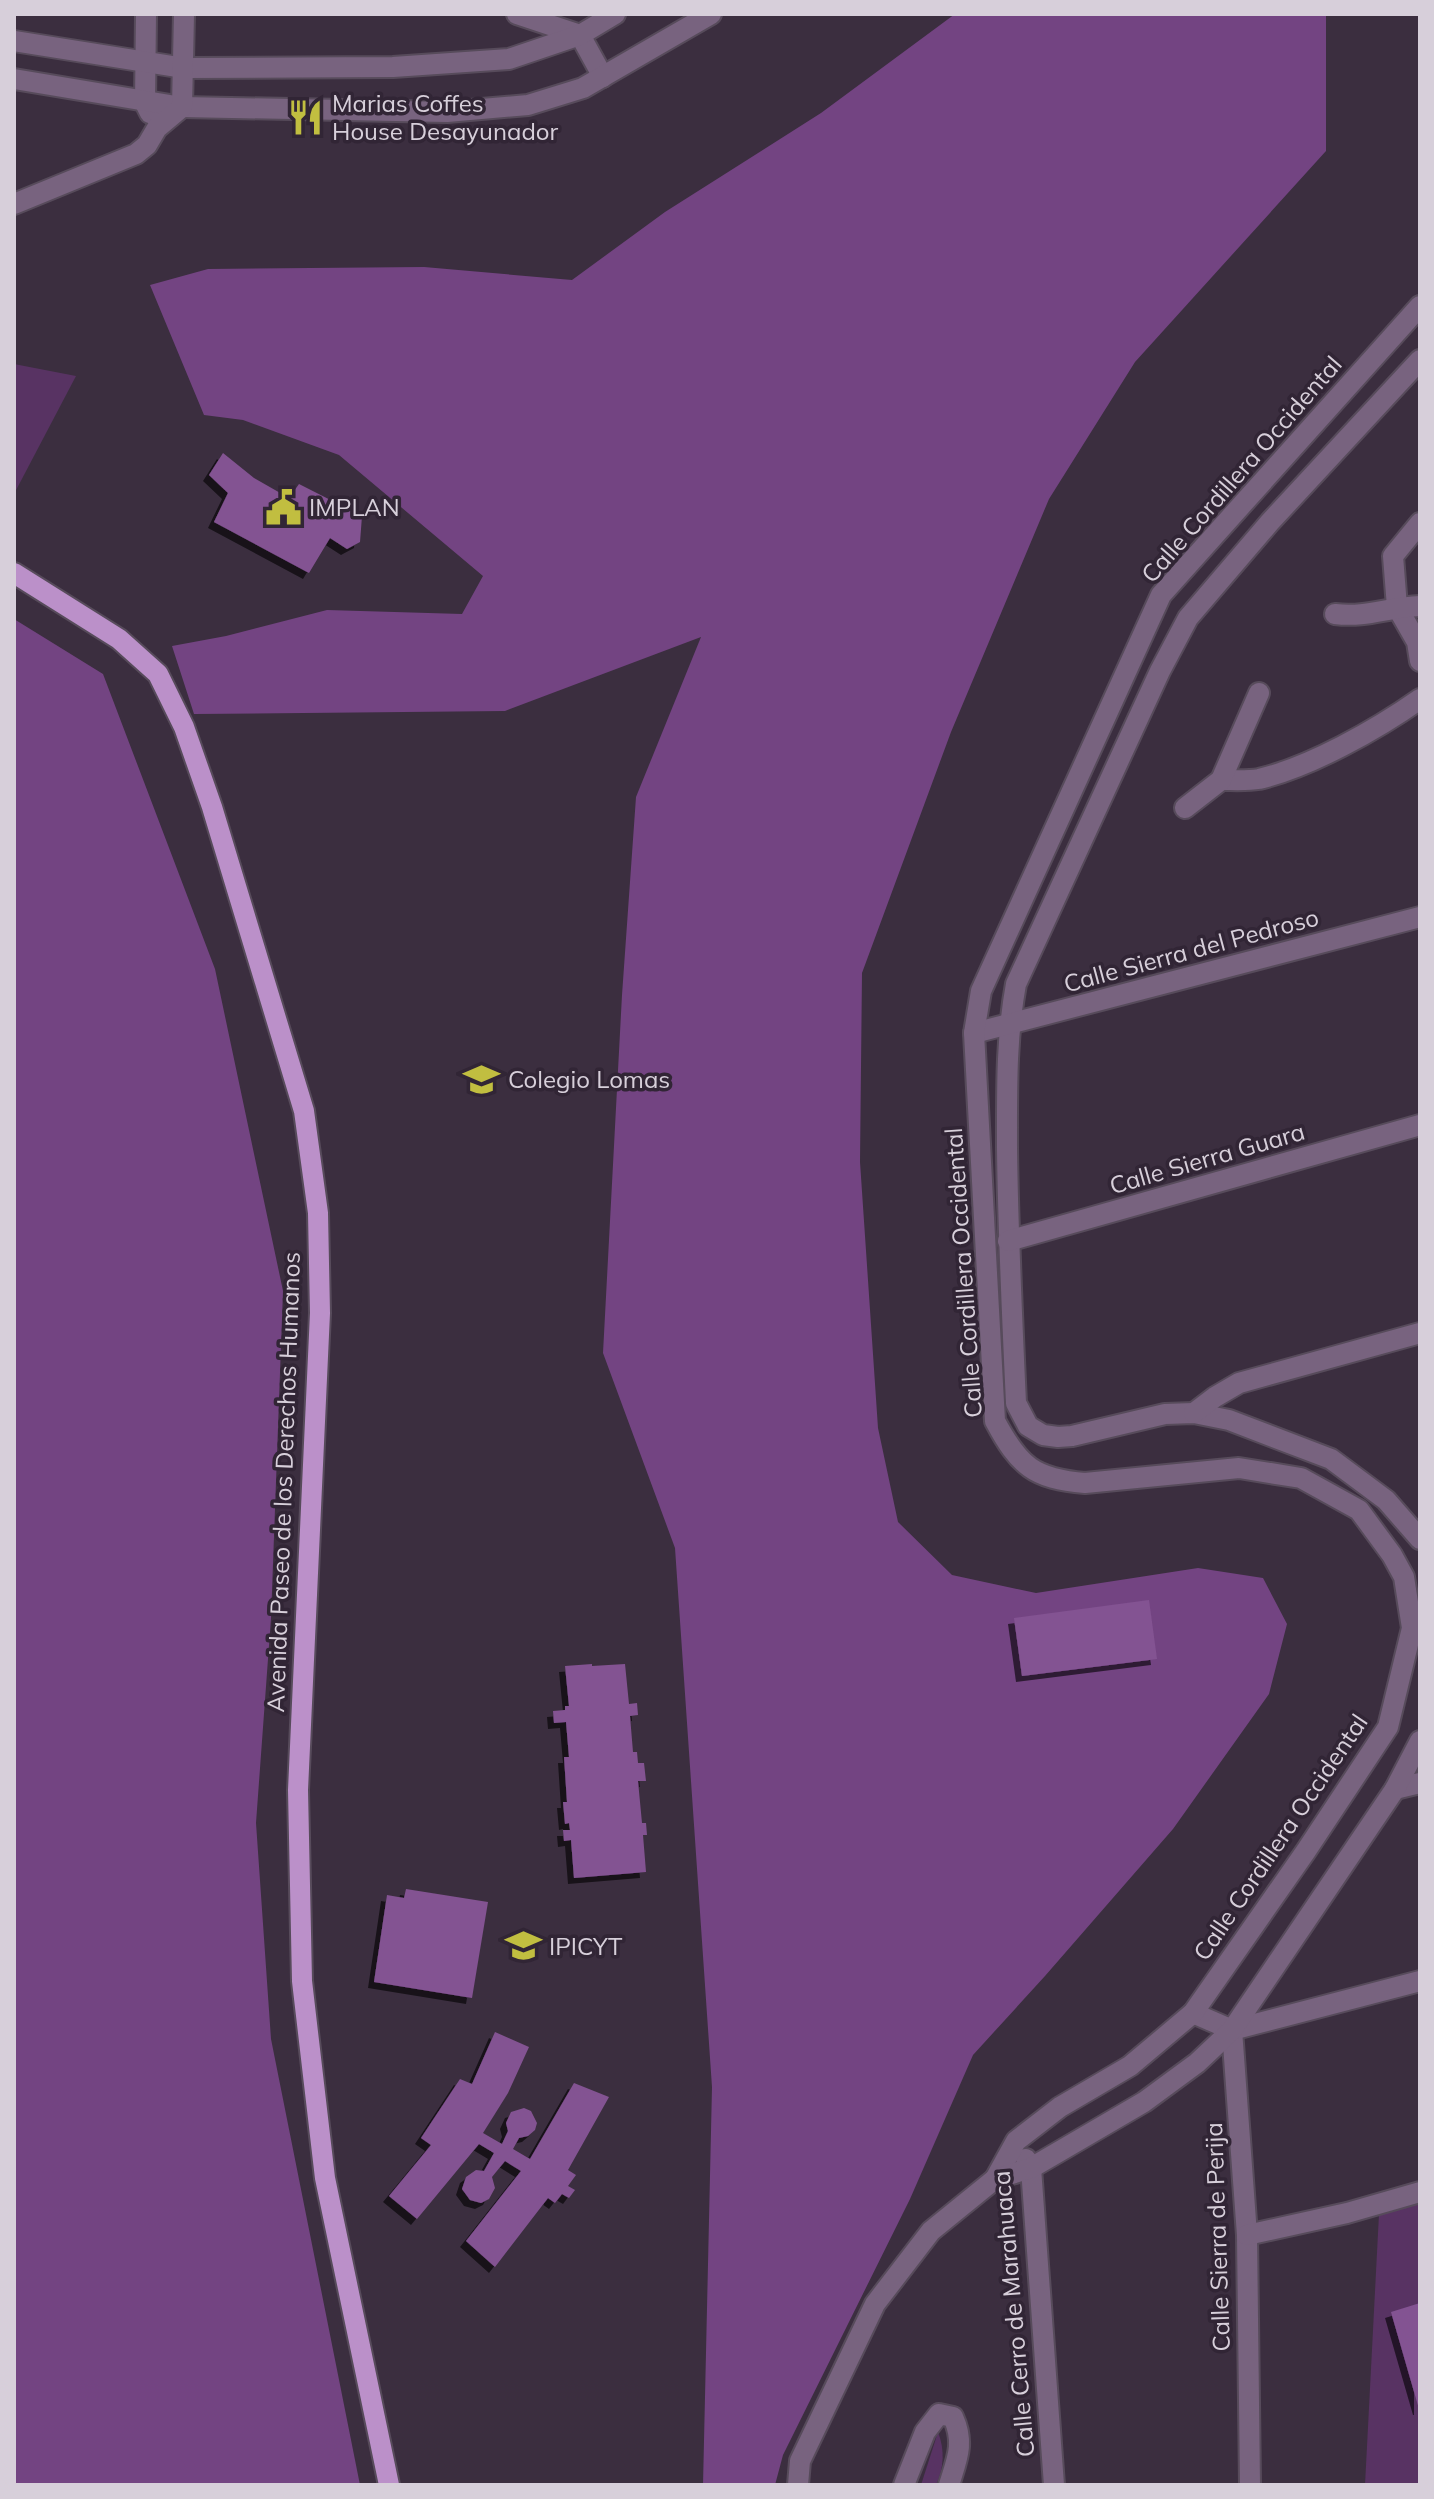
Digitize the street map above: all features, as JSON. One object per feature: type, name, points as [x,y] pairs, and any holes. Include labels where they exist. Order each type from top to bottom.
[{"type":"main road","name":"Avenida Paseo de los Derechos Humanos","points":[[14,573],[119,639],[158,674],[184,727],[212,807],[304,1111],[318,1213],[320,1313],[298,1790],[302,1981],[325,2178],[389,2485]]},
{"type":"street","points":[[146,14],[145,103],[157,128]]},
{"type":"street","points":[[14,204],[136,154],[147,145],[157,128],[182,107],[184,14]]},
{"type":"street","points":[[517,14],[580,35],[603,77]]},
{"type":"street","points":[[14,41],[184,68],[393,67],[509,59],[580,35],[615,14]]},
{"type":"street","points":[[14,79],[182,107],[447,112],[528,105],[583,88],[711,14]]},
{"type":"street","name":"Calle Cordillera Occidental","points":[[798,2485],[800,2461],[875,2304],[931,2231],[995,2179],[1016,2141],[1060,2107],[1130,2066],[1193,2013],[1388,1727],[1412,1628],[1404,1577],[1359,1510],[1301,1478],[1239,1468],[1085,1483],[1039,1475],[1015,1456],[995,1421],[974,1033],[981,991],[1161,595],[1420,306]]},
{"type":"street","name":"Calle Cordillera Occidental","points":[[1420,360],[1270,522],[1188,618],[1160,671],[1016,984],[1008,1025],[1008,1241],[1016,1403],[1028,1426],[1043,1435],[1072,1436],[1165,1414],[1194,1413],[1229,1420],[1331,1459],[1386,1500],[1420,1539]]},
{"type":"street","points":[[1420,523],[1393,556],[1397,607],[1417,642],[1420,661]]},
{"type":"street","points":[[1161,595],[1188,618]]},
{"type":"street","points":[[1335,614],[1359,617],[1397,607],[1420,606]]},
{"type":"street","points":[[1185,808],[1221,780],[1259,693]]},
{"type":"street","points":[[1221,780],[1256,779],[1302,765],[1395,716],[1420,699]]},
{"type":"street","name":"Calle Sierra del Pedroso","points":[[974,1033],[1420,917]]},
{"type":"street","name":"Calle Sierra Guara","points":[[1008,1241],[1420,1125]]},
{"type":"street","points":[[1194,1413],[1239,1383],[1420,1333]]},
{"type":"street","points":[[1392,1555],[1420,1546]]},
{"type":"street","name":"Calle Cordillera Occidental","points":[[995,2179],[1031,2168],[1144,2102],[1197,2063],[1232,2030],[1395,1789],[1420,1741]]},
{"type":"street","points":[[1395,1789],[1420,1783]]},
{"type":"street","points":[[1193,2013],[1232,2030],[1420,1981]]},
{"type":"street","name":"Calle Sierra de Perija","points":[[1232,2030],[1247,2235],[1250,2485]]},
{"type":"street","name":"Calle Cerro de Marahuaca","points":[[1016,2141],[1031,2168],[1054,2485]]},
{"type":"street","points":[[1247,2235],[1347,2213],[1420,2192]]},
{"type":"street","points":[[904,2485],[925,2432],[939,2414],[953,2417],[961,2434],[949,2485]]},
{"type":"shaded area","points":[[955,14],[1326,14],[1326,151],[1135,362],[1049,499],[951,732],[862,973],[860,1162],[878,1428],[898,1522],[952,1575],[1036,1593],[1198,1568],[1263,1578],[1287,1624],[1269,1694],[1173,1829],[973,2055],[910,2199],[783,2455],[775,2485],[703,2485],[712,2087],[675,1548],[603,1353],[636,797],[701,637],[505,711],[194,714],[172,646],[226,636],[327,610],[462,614],[483,576],[339,455],[243,420],[204,415],[150,285],[208,269],[424,267],[572,280],[665,212],[821,113]]},
{"type":"shaded area","points":[[14,364],[76,376],[14,494]]},
{"type":"shaded area","points":[[14,619],[103,674],[215,969],[283,1291],[271,1618],[256,1823],[271,2039],[360,2485],[14,2485]]},
{"type":"shaded area","points":[[1420,2203],[1420,2485],[1365,2485],[1379,2214]]},
{"type":"shaded area","points":[[938,2432],[943,2452],[939,2479],[936,2485],[921,2485]]},
{"type":"building","name":"IMPLAN","points":[[223,453],[254,478],[289,498],[299,484],[362,516],[360,542],[347,549],[330,538],[309,573],[214,522],[228,493],[209,475]]},
{"type":"building","points":[[1149,1600],[1157,1659],[1022,1676],[1014,1618]]},
{"type":"building","points":[[625,1664],[629,1704],[637,1703],[638,1715],[630,1716],[633,1752],[637,1752],[638,1763],[644,1763],[646,1781],[638,1781],[642,1823],[646,1823],[647,1835],[643,1835],[646,1872],[574,1878],[571,1840],[564,1841],[563,1830],[570,1830],[569,1823],[565,1824],[563,1802],[567,1802],[564,1757],[569,1757],[566,1722],[554,1723],[553,1711],[565,1710],[565,1706],[569,1706],[565,1666]]},
{"type":"building","points":[[406,1889],[488,1902],[472,1998],[374,1982],[387,1895],[404,1898]]},
{"type":"building","points":[[495,2032],[529,2047],[508,2093],[483,2133],[502,2144],[511,2112],[524,2108],[531,2111],[537,2123],[535,2130],[519,2138],[513,2149],[530,2159],[574,2083],[609,2097],[568,2170],[576,2175],[568,2186],[575,2190],[569,2198],[562,2194],[555,2203],[548,2198],[495,2267],[466,2241],[521,2171],[505,2161],[492,2177],[495,2188],[489,2199],[481,2203],[470,2200],[462,2189],[466,2177],[476,2170],[484,2171],[494,2153],[479,2144],[417,2219],[389,2196],[431,2145],[421,2138],[460,2079],[472,2084]]},
{"type":"building","points":[[1420,2303],[1420,2409],[1419,2409],[1391,2312]]},
{"type":"place","name":"Marias Coffes House Desayunador","points":[[306,117]]},
{"type":"place","name":"IMPLAN","points":[[283,507]]},
{"type":"place","name":"Colegio Lomas","points":[[482,1079]]},
{"type":"place","name":"IPICYT","points":[[523,1946]]}]
